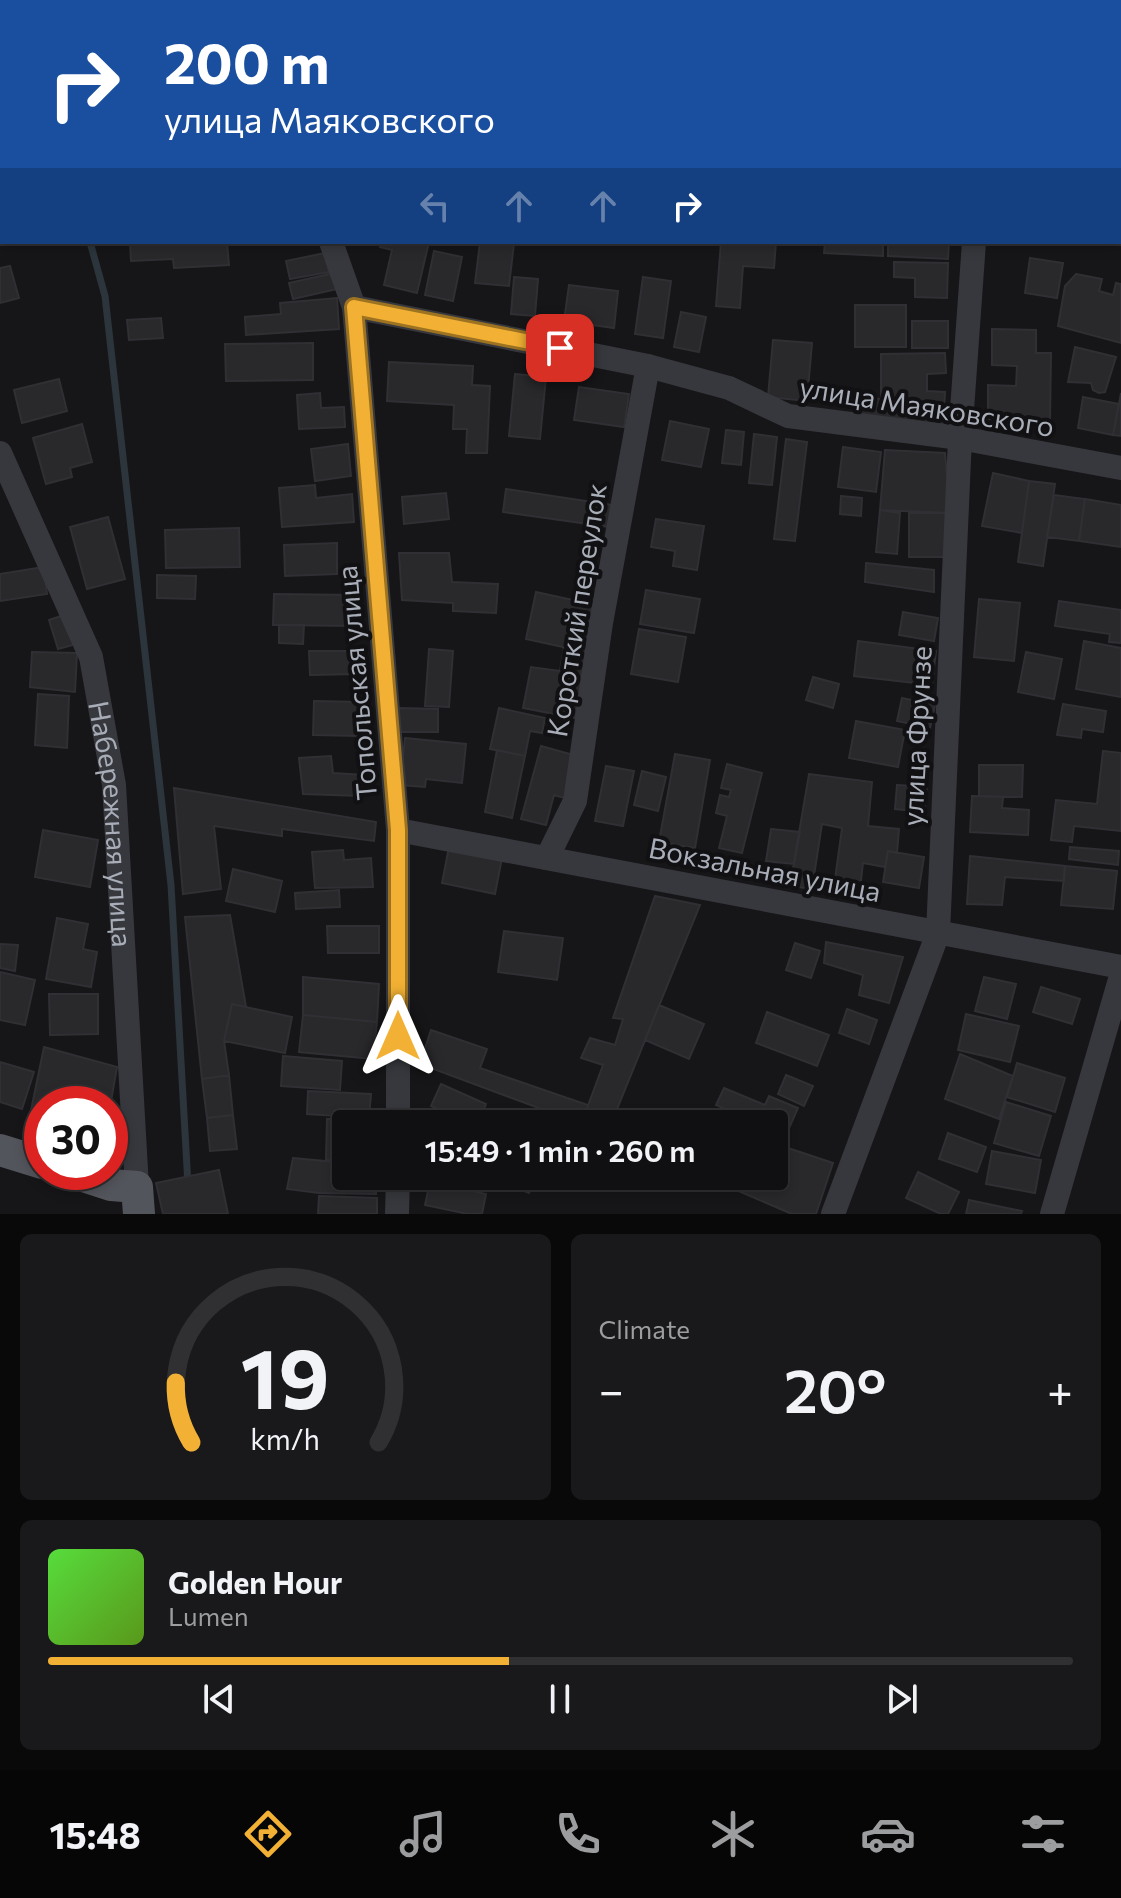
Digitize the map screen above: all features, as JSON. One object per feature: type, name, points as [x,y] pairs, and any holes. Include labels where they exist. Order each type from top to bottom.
[{"type":"main road","points":[[0,1150],[24,1157]]},
{"type":"main road","points":[[120,1190],[138,1200]]},
{"type":"street","name":"Топольская улица","points":[[332,244],[354,307],[398,830],[398,1110]]},
{"type":"street","name":"улица Фрунзе","points":[[833,1214],[938,933],[960,438],[974,244]]},
{"type":"street","name":"улица Маяковского","points":[[354,307],[648,366],[729,388],[788,416],[960,438],[1121,468]]},
{"type":"street","name":"Короткий переулок","points":[[547,858],[575,801],[601,623],[648,366]]},
{"type":"street","name":"Набережная улица","points":[[0,453],[91,657],[114,785],[138,1200]]},
{"type":"street","name":"Вокзальная улица","points":[[398,830],[1121,967]]},
{"type":"street","points":[[1052,1214],[1121,976]]},
{"type":"street","points":[[397,1214],[398,1190]]},
{"type":"building","points":[[130,244],[227,244],[229,265],[174,268],[173,259],[131,261]]},
{"type":"building","points":[[381,244],[429,244],[417,293],[384,285],[392,250],[380,247]]},
{"type":"building","points":[[480,244],[514,244],[509,286],[475,283]]},
{"type":"building","points":[[721,244],[776,244],[774,268],[743,266],[740,308],[716,306]]},
{"type":"building","points":[[825,244],[883,244],[883,256],[824,253]]},
{"type":"building","points":[[888,244],[949,244],[948,259],[888,256]]},
{"type":"building","points":[[434,251],[462,257],[453,301],[425,295]]},
{"type":"building","points":[[325,253],[329,272],[290,279],[286,261]]},
{"type":"building","points":[[1030,258],[1063,263],[1057,298],[1025,293]]},
{"type":"building","points":[[894,262],[948,263],[947,298],[915,297],[915,278],[894,277]]},
{"type":"building","points":[[10,266],[19,298],[0,303],[0,268]]},
{"type":"building","points":[[334,273],[337,289],[293,299],[289,283]]},
{"type":"building","points":[[1076,274],[1102,279],[1099,291],[1113,295],[1116,283],[1121,284],[1121,343],[1058,326],[1065,286]]},
{"type":"building","points":[[514,277],[538,279],[535,316],[511,314]]},
{"type":"building","points":[[643,277],[671,281],[663,338],[635,334]]},
{"type":"building","points":[[569,285],[618,291],[614,328],[564,321]]},
{"type":"building","points":[[337,298],[339,329],[246,335],[245,317],[281,314],[280,303]]},
{"type":"building","points":[[855,305],[906,305],[906,347],[855,347]]},
{"type":"building","points":[[681,312],[706,317],[699,352],[674,347]]},
{"type":"building","points":[[161,318],[163,338],[129,340],[127,320]]},
{"type":"building","points":[[912,321],[948,321],[948,348],[912,348]]},
{"type":"building","points":[[992,329],[1036,330],[1036,353],[1051,353],[1050,420],[988,419],[988,385],[1016,386],[1017,366],[992,365]]},
{"type":"building","points":[[773,340],[812,343],[807,401],[768,397]]},
{"type":"building","points":[[313,343],[313,380],[226,381],[225,344]]},
{"type":"building","points":[[1075,347],[1116,357],[1105,392],[1093,390],[1091,383],[1068,382]]},
{"type":"building","points":[[945,353],[946,373],[927,374],[927,391],[945,392],[943,428],[858,418],[859,397],[881,399],[881,354]]},
{"type":"building","points":[[389,362],[473,366],[472,385],[490,386],[487,453],[466,453],[467,429],[453,429],[454,405],[387,401]]},
{"type":"building","points":[[515,374],[546,377],[540,439],[509,436]]},
{"type":"building","points":[[59,379],[67,411],[22,423],[14,390]]},
{"type":"building","points":[[579,387],[629,394],[624,427],[574,420]]},
{"type":"building","points":[[320,393],[321,408],[344,407],[345,427],[299,429],[297,395]]},
{"type":"building","points":[[1121,393],[1121,436],[1113,435]]},
{"type":"building","points":[[1083,397],[1119,404],[1113,435],[1078,428]]},
{"type":"building","points":[[670,421],[709,429],[701,467],[662,460]]},
{"type":"building","points":[[82,424],[92,462],[70,468],[72,477],[46,484],[33,438]]},
{"type":"building","points":[[726,430],[744,432],[741,465],[722,463]]},
{"type":"building","points":[[754,434],[777,437],[772,485],[749,483]]},
{"type":"building","points":[[786,439],[807,442],[795,541],[774,539]]},
{"type":"building","points":[[348,444],[351,476],[315,481],[311,449]]},
{"type":"building","points":[[843,447],[881,452],[876,492],[838,487]]},
{"type":"building","points":[[885,450],[945,453],[950,513],[880,510]]},
{"type":"building","points":[[993,473],[1029,481],[1022,533],[982,526]]},
{"type":"building","points":[[1029,481],[1055,484],[1043,566],[1018,562]]},
{"type":"building","points":[[315,485],[316,498],[352,494],[354,522],[282,527],[279,488]]},
{"type":"building","points":[[506,489],[613,505],[610,527],[503,512]]},
{"type":"building","points":[[446,493],[449,519],[404,524],[402,497]]},
{"type":"building","points":[[1054,495],[1085,499],[1079,541],[1047,537]]},
{"type":"building","points":[[841,496],[862,498],[861,516],[840,514]]},
{"type":"building","points":[[1085,499],[1121,505],[1121,547],[1079,541]]},
{"type":"building","points":[[880,510],[900,513],[897,554],[876,552]]},
{"type":"building","points":[[909,513],[950,513],[950,557],[909,557]]},
{"type":"building","points":[[108,517],[125,579],[87,589],[70,527]]},
{"type":"building","points":[[656,519],[704,526],[697,570],[673,566],[675,551],[651,547]]},
{"type":"building","points":[[239,528],[240,567],[166,568],[165,530]]},
{"type":"building","points":[[337,543],[337,574],[285,576],[284,545]]},
{"type":"building","points":[[399,553],[449,553],[452,582],[498,584],[496,613],[453,611],[453,603],[402,600]]},
{"type":"building","points":[[866,563],[934,570],[934,592],[865,582]]},
{"type":"building","points":[[44,567],[47,594],[0,601],[0,574]]},
{"type":"building","points":[[157,575],[196,576],[195,599],[157,598]]},
{"type":"building","points":[[646,590],[700,599],[694,633],[640,624]]},
{"type":"building","points":[[536,592],[596,605],[586,652],[526,639]]},
{"type":"building","points":[[274,594],[357,595],[356,626],[273,625]]},
{"type":"building","points":[[979,599],[1020,603],[1014,661],[974,657]]},
{"type":"building","points":[[1059,601],[1121,610],[1121,643],[1109,642],[1110,634],[1055,626]]},
{"type":"building","points":[[903,612],[938,618],[934,641],[899,635]]},
{"type":"building","points":[[67,614],[76,644],[58,649],[49,620]]},
{"type":"building","points":[[279,625],[304,625],[303,644],[279,643]]},
{"type":"building","points":[[639,629],[686,637],[678,682],[631,674]]},
{"type":"building","points":[[858,641],[936,651],[932,685],[854,676]]},
{"type":"building","points":[[1084,641],[1121,648],[1121,697],[1076,689]]},
{"type":"building","points":[[564,647],[586,652],[575,718],[523,708],[531,667],[560,671]]},
{"type":"building","points":[[429,649],[453,651],[449,707],[425,706]]},
{"type":"building","points":[[309,651],[359,651],[359,674],[310,675]]},
{"type":"building","points":[[32,652],[77,653],[75,692],[30,687]]},
{"type":"building","points":[[1026,652],[1062,659],[1054,699],[1018,692]]},
{"type":"building","points":[[813,677],[839,684],[833,708],[806,700]]},
{"type":"building","points":[[38,694],[69,696],[67,748],[35,745]]},
{"type":"building","points":[[902,698],[935,705],[930,728],[897,721]]},
{"type":"building","points":[[314,701],[360,702],[359,736],[313,735]]},
{"type":"building","points":[[1063,704],[1106,711],[1103,732],[1082,729],[1081,738],[1057,735]]},
{"type":"building","points":[[399,708],[438,709],[438,732],[399,732]]},
{"type":"building","points":[[499,708],[545,718],[542,733],[530,731],[525,756],[490,749]]},
{"type":"building","points":[[856,721],[905,730],[898,767],[849,758]]},
{"type":"building","points":[[405,738],[466,744],[462,783],[426,779],[425,787],[400,785]]},
{"type":"building","points":[[541,746],[577,756],[565,798],[554,795],[546,825],[521,819]]},
{"type":"building","points":[[497,750],[525,756],[512,818],[485,812]]},
{"type":"building","points":[[1103,751],[1121,753],[1121,831],[1074,826],[1072,842],[1051,840],[1056,800],[1097,804]]},
{"type":"building","points":[[675,754],[710,760],[695,848],[659,842]]},
{"type":"building","points":[[331,756],[333,773],[364,775],[361,796],[303,794],[299,758]]},
{"type":"building","points":[[727,764],[762,773],[742,853],[719,848],[727,816],[716,813],[720,795],[729,797],[731,790],[721,788]]},
{"type":"building","points":[[979,765],[1023,765],[1022,797],[979,796]]},
{"type":"building","points":[[606,766],[634,771],[623,826],[595,821]]},
{"type":"building","points":[[642,771],[666,777],[658,811],[634,805]]},
{"type":"building","points":[[809,774],[872,782],[868,826],[899,829],[897,853],[888,851],[885,867],[863,863],[859,898],[833,894],[842,828],[822,824],[812,889],[790,886]]},
{"type":"building","points":[[897,785],[927,787],[924,812],[895,809]]},
{"type":"building","points":[[174,788],[376,822],[374,841],[282,829],[282,836],[214,826],[221,889],[183,894]]},
{"type":"building","points":[[972,796],[1003,797],[1002,808],[1029,810],[1028,835],[970,832]]},
{"type":"building","points":[[771,829],[800,832],[794,864],[766,861]]},
{"type":"building","points":[[43,830],[98,840],[90,887],[35,877]]},
{"type":"building","points":[[449,847],[502,858],[495,894],[442,883]]},
{"type":"building","points":[[1070,847],[1119,851],[1118,865],[1069,859]]},
{"type":"building","points":[[343,850],[344,860],[371,858],[373,887],[315,888],[312,852]]},
{"type":"building","points":[[888,851],[924,857],[919,888],[883,882]]},
{"type":"building","points":[[970,856],[1065,866],[1064,881],[1005,877],[1002,905],[967,904]]},
{"type":"building","points":[[1065,866],[1117,871],[1113,909],[1061,905]]},
{"type":"building","points":[[233,869],[282,881],[275,912],[226,901]]},
{"type":"building","points":[[339,890],[340,907],[296,909],[295,893]]},
{"type":"building","points":[[655,896],[700,905],[617,1110],[586,1110],[603,1065],[581,1058],[590,1038],[615,1045],[623,1019],[613,1018]]},
{"type":"building","points":[[230,915],[246,1007],[232,1004],[224,1041],[229,1075],[202,1079],[185,917]]},
{"type":"building","points":[[57,918],[88,924],[83,949],[97,952],[91,987],[46,979]]},
{"type":"building","points":[[327,926],[379,926],[379,953],[328,953]]},
{"type":"building","points":[[504,931],[563,938],[557,980],[498,972]]},
{"type":"building","points":[[826,942],[903,957],[889,1003],[859,995],[863,975],[824,963]]},
{"type":"building","points":[[795,943],[820,951],[811,978],[786,970]]},
{"type":"building","points":[[0,944],[18,945],[15,971],[0,968]]},
{"type":"building","points":[[0,972],[35,980],[25,1025],[0,1020]]},
{"type":"building","points":[[303,977],[379,984],[377,1022],[303,1015]]},
{"type":"building","points":[[984,977],[1016,984],[1007,1019],[975,1011]]},
{"type":"building","points":[[1041,987],[1080,999],[1072,1024],[1033,1012]]},
{"type":"building","points":[[49,994],[98,994],[98,1034],[50,1035]]},
{"type":"building","points":[[232,1004],[292,1017],[285,1053],[224,1041]]},
{"type":"building","points":[[659,1005],[704,1024],[689,1059],[645,1040]]},
{"type":"building","points":[[847,1009],[877,1020],[869,1044],[839,1033]]},
{"type":"building","points":[[767,1012],[829,1035],[817,1066],[756,1043]]},
{"type":"building","points":[[966,1014],[1019,1026],[1010,1062],[958,1050]]},
{"type":"building","points":[[303,1015],[377,1022],[373,1059],[299,1052]]},
{"type":"building","points":[[431,1030],[487,1049],[480,1068],[588,1105],[586,1110],[544,1110],[420,1064]]},
{"type":"building","points":[[44,1047],[117,1067],[114,1086],[36,1086]]},
{"type":"building","points":[[960,1054],[1013,1076],[999,1119],[945,1099]]},
{"type":"building","points":[[283,1056],[342,1061],[340,1090],[281,1086]]},
{"type":"building","points":[[0,1062],[34,1072],[29,1086],[24,1086],[22,1109],[0,1102]]},
{"type":"building","points":[[1017,1063],[1065,1078],[1055,1112],[1007,1097]]},
{"type":"building","points":[[229,1075],[233,1115],[207,1118],[202,1079]]},
{"type":"building","points":[[786,1075],[813,1086],[804,1106],[778,1094]]},
{"type":"building","points":[[441,1084],[486,1104],[484,1110],[440,1110],[431,1106]]},
{"type":"building","points":[[724,1088],[765,1105],[769,1096],[798,1108],[788,1130],[788,1110],[728,1110],[716,1105]]},
{"type":"building","points":[[308,1091],[371,1094],[370,1110],[332,1110],[332,1116],[307,1114]]},
{"type":"building","points":[[1006,1102],[1051,1116],[1039,1156],[994,1143]]},
{"type":"building","points":[[233,1115],[237,1149],[210,1151],[207,1118]]},
{"type":"building","points":[[327,1119],[332,1119],[332,1160],[326,1160]]},
{"type":"building","points":[[948,1133],[986,1147],[977,1172],[939,1159]]},
{"type":"building","points":[[788,1148],[833,1163],[816,1214],[792,1214],[736,1190],[788,1190]]},
{"type":"building","points":[[992,1151],[1041,1160],[1035,1193],[986,1184]]},
{"type":"building","points":[[293,1158],[332,1162],[332,1190],[376,1190],[376,1194],[319,1193],[287,1189]]},
{"type":"building","points":[[219,1170],[228,1214],[163,1214],[156,1183]]},
{"type":"building","points":[[918,1172],[959,1192],[948,1214],[941,1214],[906,1198]]},
{"type":"building","points":[[428,1190],[467,1190],[486,1194],[482,1214],[425,1205]]},
{"type":"building","points":[[319,1196],[377,1198],[377,1214],[318,1214]]},
{"type":"building","points":[[969,1200],[1022,1211],[1021,1214],[966,1214]]},
{"type":"waterway","points":[[91,244],[105,296],[171,885],[188,1185]]},
{"type":"route","points":[[398,1036],[398,830],[354,307],[560,348]]}]
